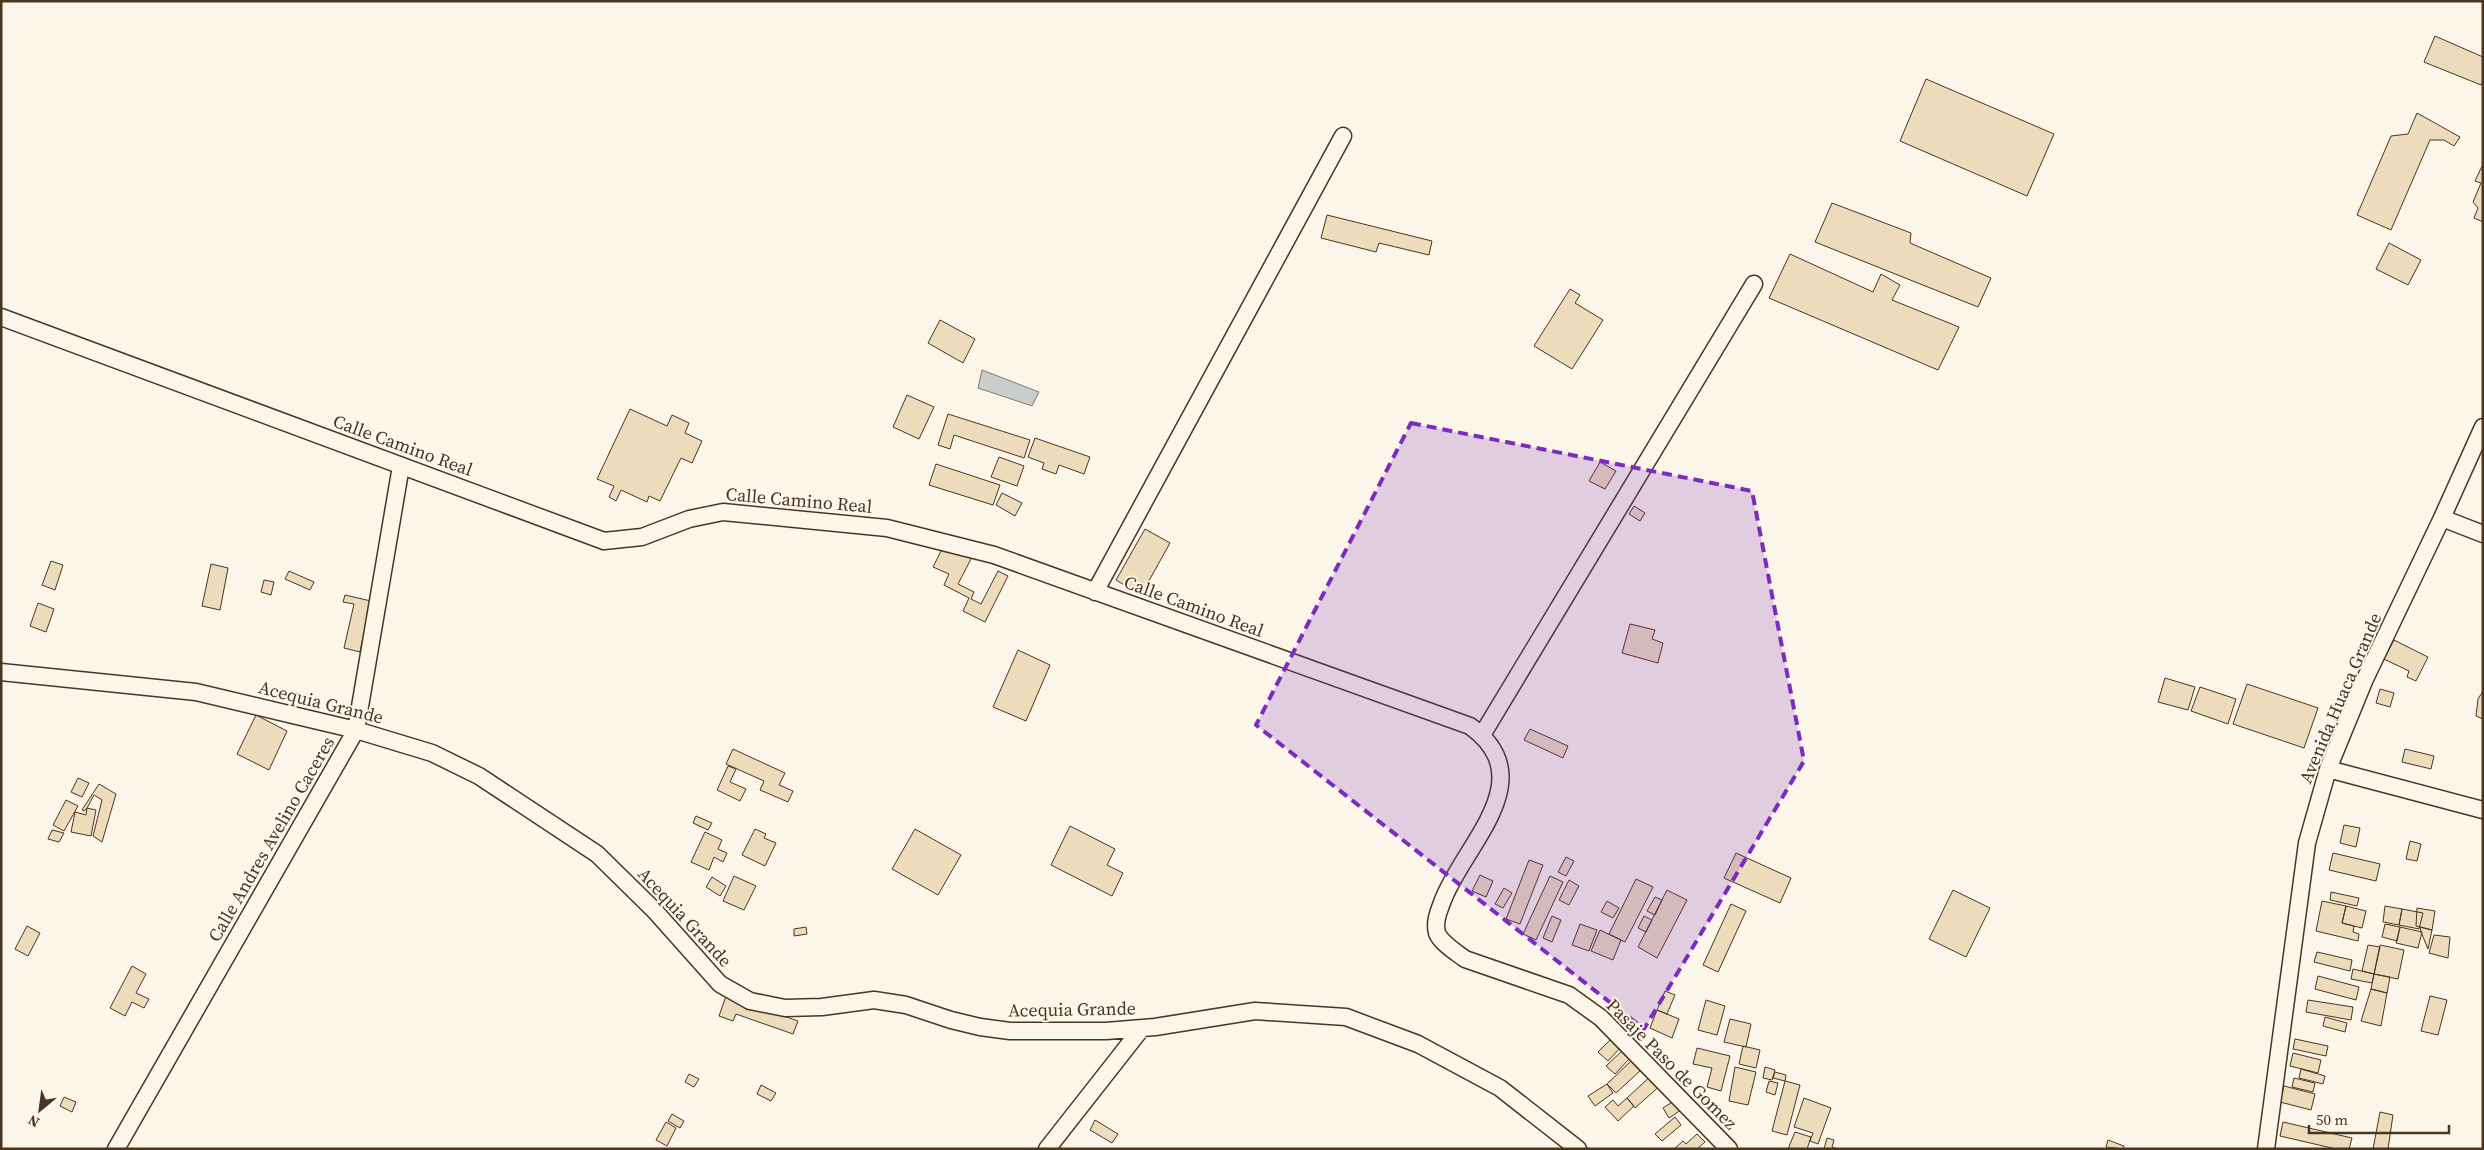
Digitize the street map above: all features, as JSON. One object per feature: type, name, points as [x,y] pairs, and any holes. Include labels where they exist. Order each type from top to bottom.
[{"type":"street","points":[[1095,592],[1343,136]]},
{"type":"street","points":[[1482,735],[1754,284]]},
{"type":"street","name":"Calle Camino Real","points":[[1,317],[604,541],[642,537],[689,519],[723,512],[878,527],[994,556],[1470,726],[1482,735]]},
{"type":"street","name":"Avenida Huaca Grande","points":[[2266,1149],[2306,843],[2328,769],[2365,679],[2483,427]]},
{"type":"street","name":"Calle Andres Avelino Caceres","points":[[116,1149],[356,730],[401,466]]},
{"type":"street","points":[[2442,518],[2483,534]]},
{"type":"street","name":"Acequia Grande","points":[[1,672],[196,692],[356,730],[432,753],[479,776],[597,854],[654,910],[720,984],[750,1001],[785,1008],[822,1007],[874,1000],[906,1004],[950,1020],[1010,1031],[1106,1031],[1142,1028],[1255,1011],[1346,1017],[1418,1044],[1500,1088],[1578,1149]]},
{"type":"street","name":"Pasaje Paso de Gomez","points":[[1482,735],[1493,747],[1500,767],[1500,791],[1493,814],[1449,885],[1436,918],[1438,934],[1450,948],[1465,959],[1569,995],[1601,1018],[1729,1149]]},
{"type":"street","points":[[2328,769],[2483,810]]},
{"type":"street","points":[[1047,1149],[1142,1028]]},
{"type":"highlighted area","points":[[1411,423],[1752,491],[1804,761],[1644,1029],[1256,725]]},
{"type":"shaded area","points":[[982,370],[1039,392],[1032,406],[978,388]]},
{"type":"building","points":[[2435,36],[2483,57],[2483,81],[2481,85],[2424,62]]},
{"type":"building","points":[[1926,79],[2054,134],[2027,196],[1900,141]]},
{"type":"building","points":[[2417,113],[2460,137],[2454,146],[2444,140],[2430,140],[2391,230],[2357,215],[2391,136],[2408,134]]},
{"type":"building","points":[[2483,164],[2483,222],[2474,218],[2478,208],[2473,202],[2481,183],[2475,181]]},
{"type":"building","points":[[1832,203],[1911,233],[1910,243],[1991,278],[1978,307],[1815,242]]},
{"type":"building","points":[[1327,215],[1432,241],[1429,255],[1379,243],[1376,252],[1321,238]]},
{"type":"building","points":[[2389,243],[2421,260],[2408,285],[2376,269]]},
{"type":"building","points":[[1790,254],[1873,292],[1881,274],[1900,285],[1892,300],[1959,327],[1938,370],[1769,298]]},
{"type":"building","points":[[1570,289],[1580,295],[1575,303],[1603,320],[1572,369],[1534,346]]},
{"type":"building","points":[[940,320],[975,339],[963,363],[928,343]]},
{"type":"building","points":[[907,395],[934,407],[919,439],[893,427]]},
{"type":"building","points":[[630,409],[667,426],[672,415],[689,423],[685,433],[702,441],[692,463],[681,458],[660,501],[649,496],[647,502],[621,490],[616,501],[609,497],[614,486],[597,479]]},
{"type":"building","points":[[948,414],[1030,440],[1024,458],[954,435],[950,449],[938,445]]},
{"type":"building","points":[[1035,438],[1090,457],[1084,474],[1059,465],[1056,474],[1042,469],[1044,463],[1028,457]]},
{"type":"building","points":[[999,457],[1024,466],[1017,486],[991,477]]},
{"type":"building","points":[[1600,462],[1616,471],[1605,489],[1589,481]]},
{"type":"building","points":[[936,464],[1000,485],[993,505],[929,485]]},
{"type":"building","points":[[1002,493],[1022,503],[1015,516],[996,505]]},
{"type":"building","points":[[1634,506],[1645,513],[1640,521],[1629,514]]},
{"type":"building","points":[[1145,529],[1170,543],[1141,595],[1116,580]]},
{"type":"building","points":[[945,543],[972,557],[958,584],[974,592],[971,599],[981,604],[998,571],[1008,576],[985,622],[963,611],[969,598],[944,585],[949,574],[933,567]]},
{"type":"building","points":[[51,561],[63,565],[55,590],[42,585]]},
{"type":"building","points":[[211,564],[228,568],[220,610],[202,606]]},
{"type":"building","points":[[289,571],[314,582],[310,590],[285,579]]},
{"type":"building","points":[[264,580],[274,582],[271,595],[261,592]]},
{"type":"building","points":[[345,595],[371,601],[360,652],[344,648],[354,604],[343,602]]},
{"type":"building","points":[[38,603],[54,609],[46,632],[30,626]]},
{"type":"building","points":[[1630,624],[1655,630],[1652,639],[1663,643],[1658,663],[1622,653]]},
{"type":"building","points":[[2394,640],[2428,657],[2416,681],[2407,677],[2409,671],[2384,659]]},
{"type":"building","points":[[1018,650],[1050,665],[1026,721],[993,707]]},
{"type":"building","points":[[2165,678],[2195,687],[2188,710],[2158,702]]},
{"type":"building","points":[[2247,684],[2318,708],[2304,748],[2233,724]]},
{"type":"building","points":[[2200,687],[2236,699],[2228,724],[2191,711]]},
{"type":"building","points":[[2380,689],[2394,693],[2390,707],[2376,703]]},
{"type":"building","points":[[2483,691],[2483,719],[2476,716],[2478,699]]},
{"type":"building","points":[[256,715],[287,731],[269,770],[237,754]]},
{"type":"building","points":[[1530,729],[1568,746],[1563,758],[1524,740]]},
{"type":"building","points":[[733,749],[785,773],[779,785],[793,791],[788,802],[760,790],[764,781],[726,764]]},
{"type":"building","points":[[2405,749],[2434,756],[2431,769],[2402,762]]},
{"type":"building","points":[[728,766],[736,769],[730,782],[746,789],[740,801],[717,790]]},
{"type":"building","points":[[78,778],[89,783],[82,797],[71,792]]},
{"type":"building","points":[[99,784],[116,794],[102,842],[93,836],[102,800],[94,795],[87,808],[84,811],[82,810]]},
{"type":"building","points":[[66,800],[78,806],[64,831],[53,825]]},
{"type":"building","points":[[87,808],[96,810],[91,836],[71,832],[75,812],[86,815]]},
{"type":"building","points":[[696,816],[712,823],[708,830],[693,823]]},
{"type":"building","points":[[2344,825],[2360,828],[2356,847],[2340,843]]},
{"type":"building","points":[[1070,826],[1115,849],[1107,865],[1123,873],[1112,896],[1051,865]]},
{"type":"building","points":[[755,829],[766,834],[764,838],[776,843],[765,866],[742,855]]},
{"type":"building","points":[[915,829],[961,855],[938,895],[892,869]]},
{"type":"building","points":[[52,830],[64,833],[59,842],[48,839]]},
{"type":"building","points":[[705,832],[722,840],[718,849],[727,853],[723,862],[714,857],[709,870],[691,862]]},
{"type":"building","points":[[2410,841],[2421,844],[2417,861],[2406,859]]},
{"type":"building","points":[[1736,853],[1791,878],[1780,903],[1724,878]]},
{"type":"building","points":[[2333,853],[2380,864],[2376,881],[2329,870]]},
{"type":"building","points":[[1566,857],[1574,861],[1566,876],[1558,872]]},
{"type":"building","points":[[1529,860],[1543,865],[1520,924],[1506,919]]},
{"type":"building","points":[[1480,875],[1493,881],[1486,897],[1472,891]]},
{"type":"building","points":[[734,876],[756,886],[744,910],[723,901]]},
{"type":"building","points":[[1550,876],[1563,882],[1536,940],[1523,934]]},
{"type":"building","points":[[712,877],[726,886],[720,896],[706,887]]},
{"type":"building","points":[[1636,879],[1653,887],[1625,942],[1609,934]]},
{"type":"building","points":[[1569,880],[1579,886],[1569,905],[1559,900]]},
{"type":"building","points":[[1504,888],[1512,893],[1503,908],[1495,904]]},
{"type":"building","points":[[1667,890],[1687,900],[1657,958],[1638,947]]},
{"type":"building","points":[[1953,890],[1990,908],[1966,957],[1929,939]]},
{"type":"building","points":[[2331,892],[2359,898],[2357,906],[2330,900]]},
{"type":"building","points":[[1655,897],[1662,900],[1655,915],[1647,911]]},
{"type":"building","points":[[1607,901],[1619,908],[1613,918],[1601,912]]},
{"type":"building","points":[[2322,901],[2346,906],[2342,923],[2354,926],[2353,932],[2359,934],[2358,941],[2316,931]]},
{"type":"building","points":[[1731,904],[1746,911],[1718,972],[1703,965]]},
{"type":"building","points":[[2346,906],[2366,911],[2362,928],[2342,923]]},
{"type":"building","points":[[2385,906],[2402,909],[2399,925],[2383,922]]},
{"type":"building","points":[[2417,908],[2435,911],[2432,930],[2416,926]]},
{"type":"building","points":[[2402,909],[2423,913],[2419,929],[2399,925]]},
{"type":"building","points":[[1552,916],[1561,920],[1552,942],[1543,938]]},
{"type":"building","points":[[1644,916],[1652,920],[1646,932],[1638,928]]},
{"type":"building","points":[[1580,924],[1597,930],[1589,951],[1572,945]]},
{"type":"building","points":[[2385,924],[2400,927],[2397,941],[2382,937]]},
{"type":"building","points":[[27,926],[40,933],[28,956],[15,949]]},
{"type":"building","points":[[806,927],[807,934],[794,936],[794,929]]},
{"type":"building","points":[[2400,927],[2422,932],[2418,948],[2396,943]]},
{"type":"building","points":[[2420,927],[2432,930],[2428,949],[2421,932]]},
{"type":"building","points":[[1600,930],[1621,940],[1613,960],[1591,951]]},
{"type":"building","points":[[2434,935],[2450,937],[2448,958],[2429,953]]},
{"type":"building","points":[[2368,945],[2380,947],[2374,974],[2362,971]]},
{"type":"building","points":[[2380,945],[2404,950],[2398,979],[2374,974]]},
{"type":"building","points":[[2317,952],[2352,960],[2350,971],[2314,962]]},
{"type":"building","points":[[132,966],[146,974],[136,993],[149,999],[144,1008],[132,1002],[125,1016],[110,1008]]},
{"type":"building","points":[[2353,969],[2374,974],[2372,983],[2351,979]]},
{"type":"building","points":[[2374,974],[2390,977],[2387,993],[2371,989]]},
{"type":"building","points":[[2318,976],[2359,987],[2356,1000],[2315,989]]},
{"type":"building","points":[[2371,989],[2387,993],[2381,1026],[2361,1021]]},
{"type":"building","points":[[1665,991],[1675,995],[1667,1014],[1657,1010]]},
{"type":"building","points":[[726,996],[798,1021],[793,1034],[736,1014],[733,1021],[719,1016]]},
{"type":"building","points":[[2430,996],[2447,1000],[2438,1035],[2421,1031]]},
{"type":"building","points":[[1706,1000],[1725,1006],[1717,1035],[1698,1030]]},
{"type":"building","points":[[2308,1000],[2353,1007],[2351,1020],[2306,1012]]},
{"type":"building","points":[[1657,1010],[1679,1019],[1672,1038],[1650,1028]]},
{"type":"building","points":[[2325,1017],[2347,1023],[2345,1032],[2323,1026]]},
{"type":"building","points":[[1730,1019],[1751,1024],[1746,1047],[1724,1042]]},
{"type":"building","points":[[1611,1039],[1620,1048],[1608,1061],[1598,1052]]},
{"type":"building","points":[[2295,1039],[2328,1046],[2326,1056],[2293,1049]]},
{"type":"building","points":[[1743,1046],[1760,1050],[1756,1068],[1739,1064]]},
{"type":"building","points":[[1697,1048],[1730,1056],[1721,1091],[1707,1087],[1712,1068],[1693,1064]]},
{"type":"building","points":[[1623,1050],[1631,1057],[1615,1074],[1606,1066]]},
{"type":"building","points":[[2293,1053],[2321,1060],[2318,1073],[2290,1066]]},
{"type":"building","points":[[1631,1061],[1640,1071],[1616,1093],[1607,1084]]},
{"type":"building","points":[[1735,1067],[1756,1072],[1748,1105],[1729,1101]]},
{"type":"building","points":[[1765,1067],[1775,1070],[1772,1080],[1763,1078]]},
{"type":"building","points":[[2301,1069],[2325,1076],[2323,1084],[2299,1078]]},
{"type":"building","points":[[1775,1072],[1786,1075],[1785,1081],[1773,1078]]},
{"type":"building","points":[[1654,1073],[1663,1083],[1635,1108],[1627,1098]]},
{"type":"building","points":[[689,1074],[699,1079],[694,1087],[685,1082]]},
{"type":"building","points":[[2294,1078],[2315,1083],[2313,1092],[2292,1087]]},
{"type":"building","points":[[1769,1081],[1778,1083],[1775,1095],[1766,1092]]},
{"type":"building","points":[[1785,1081],[1800,1085],[1787,1135],[1772,1131]]},
{"type":"building","points":[[1607,1084],[1613,1093],[1595,1106],[1588,1096]]},
{"type":"building","points":[[761,1085],[776,1093],[771,1101],[757,1094]]},
{"type":"building","points":[[2284,1086],[2315,1094],[2311,1110],[2280,1102]]},
{"type":"building","points":[[64,1097],[76,1102],[72,1112],[60,1106]]},
{"type":"building","points":[[1627,1098],[1634,1106],[1618,1121],[1605,1107],[1613,1100],[1618,1106]]},
{"type":"building","points":[[1804,1098],[1831,1108],[1818,1144],[1810,1141],[1813,1133],[1794,1127]]},
{"type":"building","points":[[1677,1099],[1684,1108],[1669,1118],[1663,1108]]},
{"type":"building","points":[[2380,1112],[2393,1115],[2388,1149],[2373,1149]]},
{"type":"building","points":[[672,1114],[684,1121],[680,1128],[668,1121]]},
{"type":"building","points":[[1675,1117],[1681,1125],[1662,1141],[1655,1134]]},
{"type":"building","points":[[1095,1120],[1118,1134],[1112,1143],[1090,1130]]},
{"type":"building","points":[[666,1122],[676,1128],[667,1146],[656,1140]]},
{"type":"building","points":[[2283,1122],[2352,1138],[2349,1149],[2336,1149],[2280,1136]]},
{"type":"building","points":[[1795,1132],[1811,1137],[1807,1149],[1788,1149]]},
{"type":"building","points":[[1697,1134],[1705,1142],[1697,1149],[1674,1149],[1683,1141],[1686,1144]]},
{"type":"building","points":[[1827,1138],[1834,1140],[1832,1147],[1838,1149],[1824,1149]]},
{"type":"building","points":[[2108,1140],[2124,1146],[2123,1149],[2106,1147]]}]
